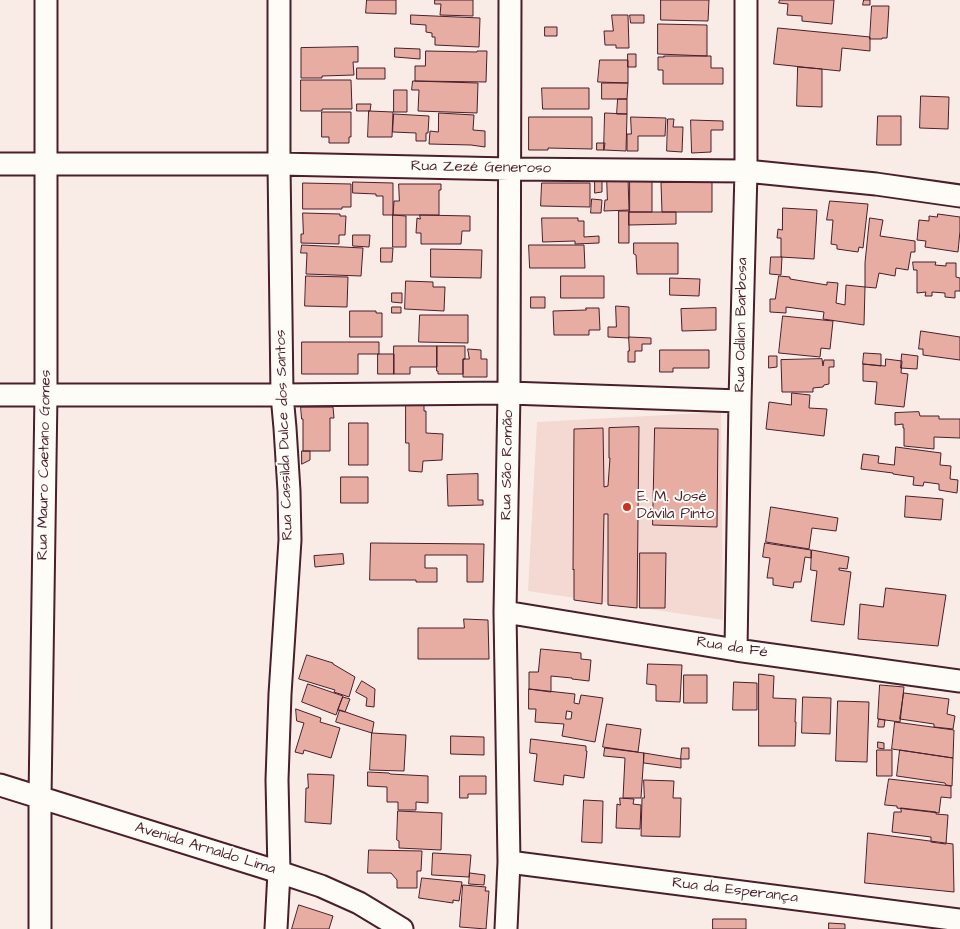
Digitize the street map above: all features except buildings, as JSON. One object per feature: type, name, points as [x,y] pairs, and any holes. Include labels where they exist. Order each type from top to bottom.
[{"type":"street","name":"Rua Mauro Caetano Gomes","points":[[40,929],[46,394],[46,0]]},
{"type":"street","name":"Rua Cassilda Dulce dos Santos","points":[[276,929],[279,872],[277,780],[280,694],[290,540],[290,491],[282,395],[279,0]]},
{"type":"street","name":"Rua São Romão","points":[[506,929],[509,862],[504,612],[509,393],[510,0]]},
{"type":"street","name":"Rua Odilon Barbosa","points":[[736,650],[746,171],[746,0]]},
{"type":"street","name":"Rua Zezé Generoso","points":[[0,164],[279,164],[510,169],[746,171],[876,184],[960,196]]},
{"type":"street","points":[[0,395],[509,393],[740,401]]},
{"type":"street","name":"Rua da Fé","points":[[504,612],[736,650],[960,681]]},
{"type":"street","name":"Avenida Arnaldo Lima","points":[[0,785],[321,886],[359,903],[402,929]]},
{"type":"street","name":"Rua da Esperança","points":[[509,862],[960,920]]},
{"type":"shaded area","name":"E. M. José Dávila Pinto","points":[[721,412],[723,620],[528,591],[537,422]]},
{"type":"place","name":"E. M. José Dávila Pinto","points":[[627,507]]}]
